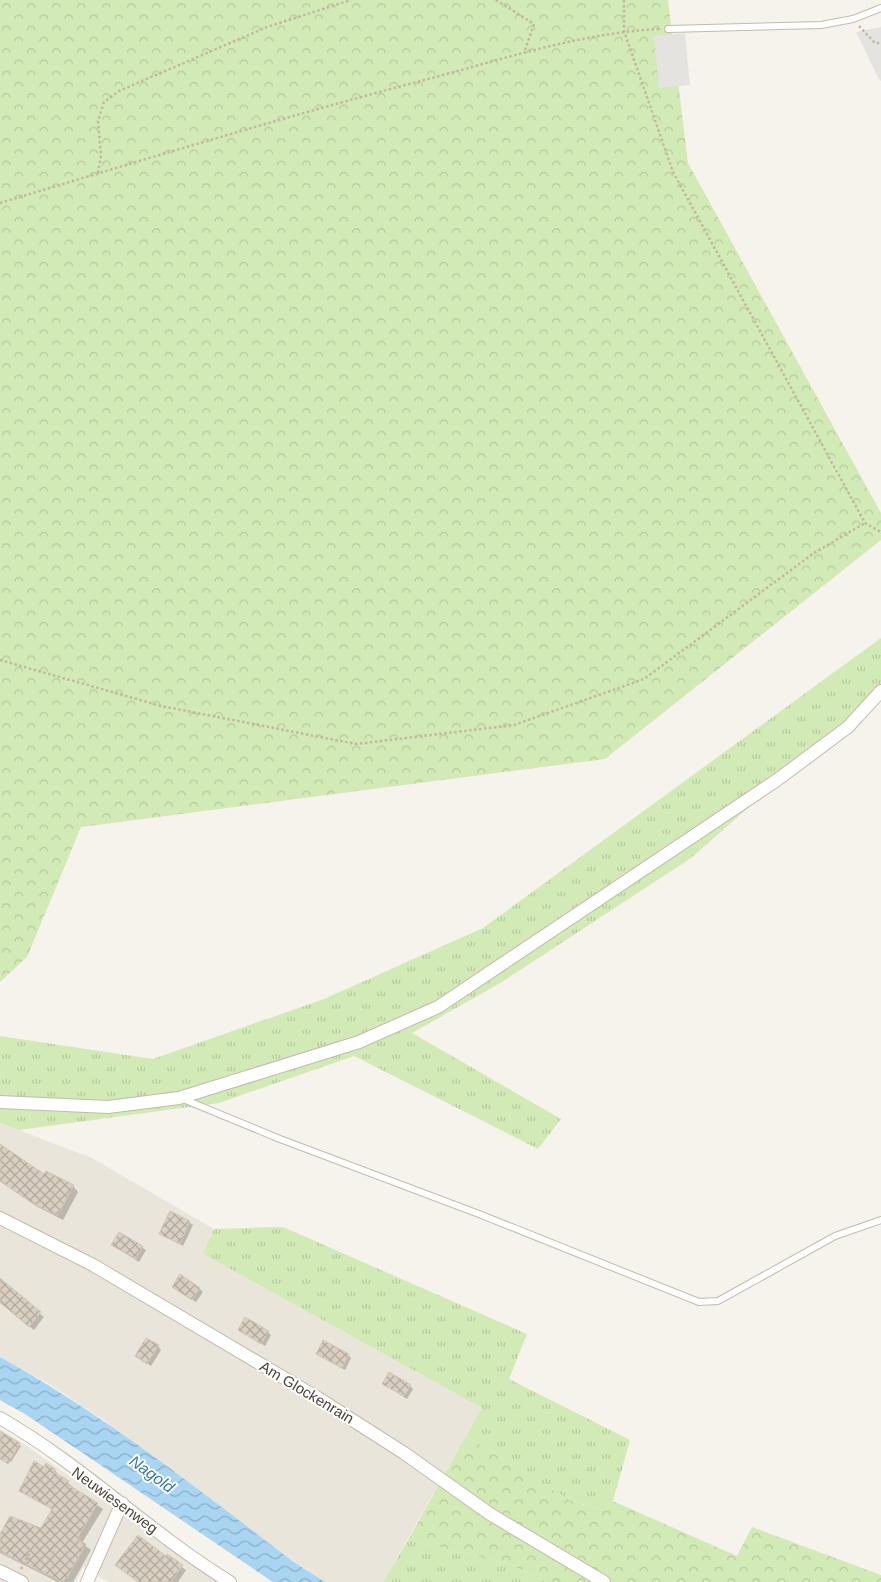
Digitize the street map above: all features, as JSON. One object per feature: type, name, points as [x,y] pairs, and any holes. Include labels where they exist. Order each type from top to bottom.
[{"type":"street","points":[[0,1102],[108,1107],[179,1098],[359,1042],[438,1007],[777,780],[848,727],[881,691]]},
{"type":"street","name":"Am Glockenrain","points":[[0,1218],[93,1265],[318,1398],[404,1453],[490,1514],[604,1582]]},
{"type":"street","name":"Neuwiesenweg","points":[[0,1418],[122,1503],[200,1564],[230,1582]]},
{"type":"street","points":[[86,1582],[122,1503]]},
{"type":"street","points":[[0,1571],[18,1580]]},
{"type":"lane","points":[[668,29],[821,25],[854,19],[881,8]]},
{"type":"lane","points":[[179,1098],[280,1139],[479,1214],[699,1302],[718,1301],[835,1236],[881,1220]]},
{"type":"path","points":[[98,173],[101,155],[98,121],[104,102],[119,91],[267,26],[351,0]]},
{"type":"path","points":[[496,0],[534,24],[524,53]]},
{"type":"path","points":[[624,0],[624,31],[673,172],[865,523],[881,532]]},
{"type":"path","points":[[854,19],[875,44],[881,43]]},
{"type":"path","points":[[0,203],[294,115],[524,53],[591,36],[624,31],[668,29]]},
{"type":"path","points":[[0,660],[161,706],[356,744],[514,725],[644,679],[814,553],[865,523]]},
{"type":"path","points":[[18,1580],[32,1548]]},
{"type":"shaded area","points":[[881,27],[881,80],[880,81],[856,32]]},
{"type":"shaded area","points":[[685,33],[690,85],[659,88],[654,36]]},
{"type":"shaded area","points":[[0,1123],[92,1158],[214,1229],[203,1254],[482,1408],[383,1582],[325,1582],[295,1563],[105,1421],[46,1382],[0,1357]]},
{"type":"shaded area","points":[[0,1429],[27,1446],[218,1582],[108,1582],[83,1567],[76,1582],[0,1582]]},
{"type":"green space","points":[[0,0],[668,0],[688,163],[881,513],[881,540],[605,759],[81,827],[27,957],[0,982]]},
{"type":"green space","points":[[881,638],[881,691],[691,858],[502,982],[412,1033],[561,1119],[538,1149],[354,1056],[219,1103],[19,1130],[0,1123],[0,1036],[153,1059],[324,999],[483,928]]},
{"type":"green space","points":[[283,1227],[527,1334],[509,1379],[630,1440],[613,1501],[596,1509],[569,1500],[466,1436],[482,1408],[203,1254],[214,1229]]},
{"type":"green space","points":[[466,1436],[569,1500],[596,1509],[613,1501],[737,1556],[752,1527],[881,1575],[881,1582],[546,1582],[508,1563],[408,1540]]},
{"type":"green space","points":[[408,1540],[508,1563],[546,1582],[383,1582]]},
{"type":"water","name":"Nagold","points":[[0,1357],[77,1403],[114,1428],[295,1563],[325,1582],[273,1582],[25,1414],[0,1400]]},
{"type":"building","points":[[0,1144],[44,1174],[46,1171],[74,1185],[57,1216],[29,1201],[0,1181]]},
{"type":"building","points":[[170,1211],[190,1221],[180,1244],[159,1234]]},
{"type":"building","points":[[119,1232],[143,1246],[136,1259],[111,1245]]},
{"type":"building","points":[[180,1274],[200,1288],[192,1300],[172,1287]]},
{"type":"building","points":[[0,1278],[41,1312],[29,1327],[0,1302]]},
{"type":"building","points":[[245,1317],[269,1331],[261,1344],[238,1330]]},
{"type":"building","points":[[146,1338],[159,1345],[147,1364],[135,1356]]},
{"type":"building","points":[[323,1340],[349,1354],[342,1368],[316,1354]]},
{"type":"building","points":[[389,1372],[411,1385],[404,1396],[382,1384]]},
{"type":"building","points":[[0,1431],[20,1443],[8,1464],[0,1459]]},
{"type":"building","points":[[34,1461],[44,1467],[46,1463],[55,1469],[54,1472],[69,1481],[67,1484],[98,1503],[77,1539],[86,1544],[63,1582],[0,1552],[0,1534],[10,1516],[41,1528],[52,1509],[19,1491]]},
{"type":"building","points":[[138,1535],[166,1556],[167,1554],[183,1565],[171,1582],[138,1582],[115,1565]]}]
